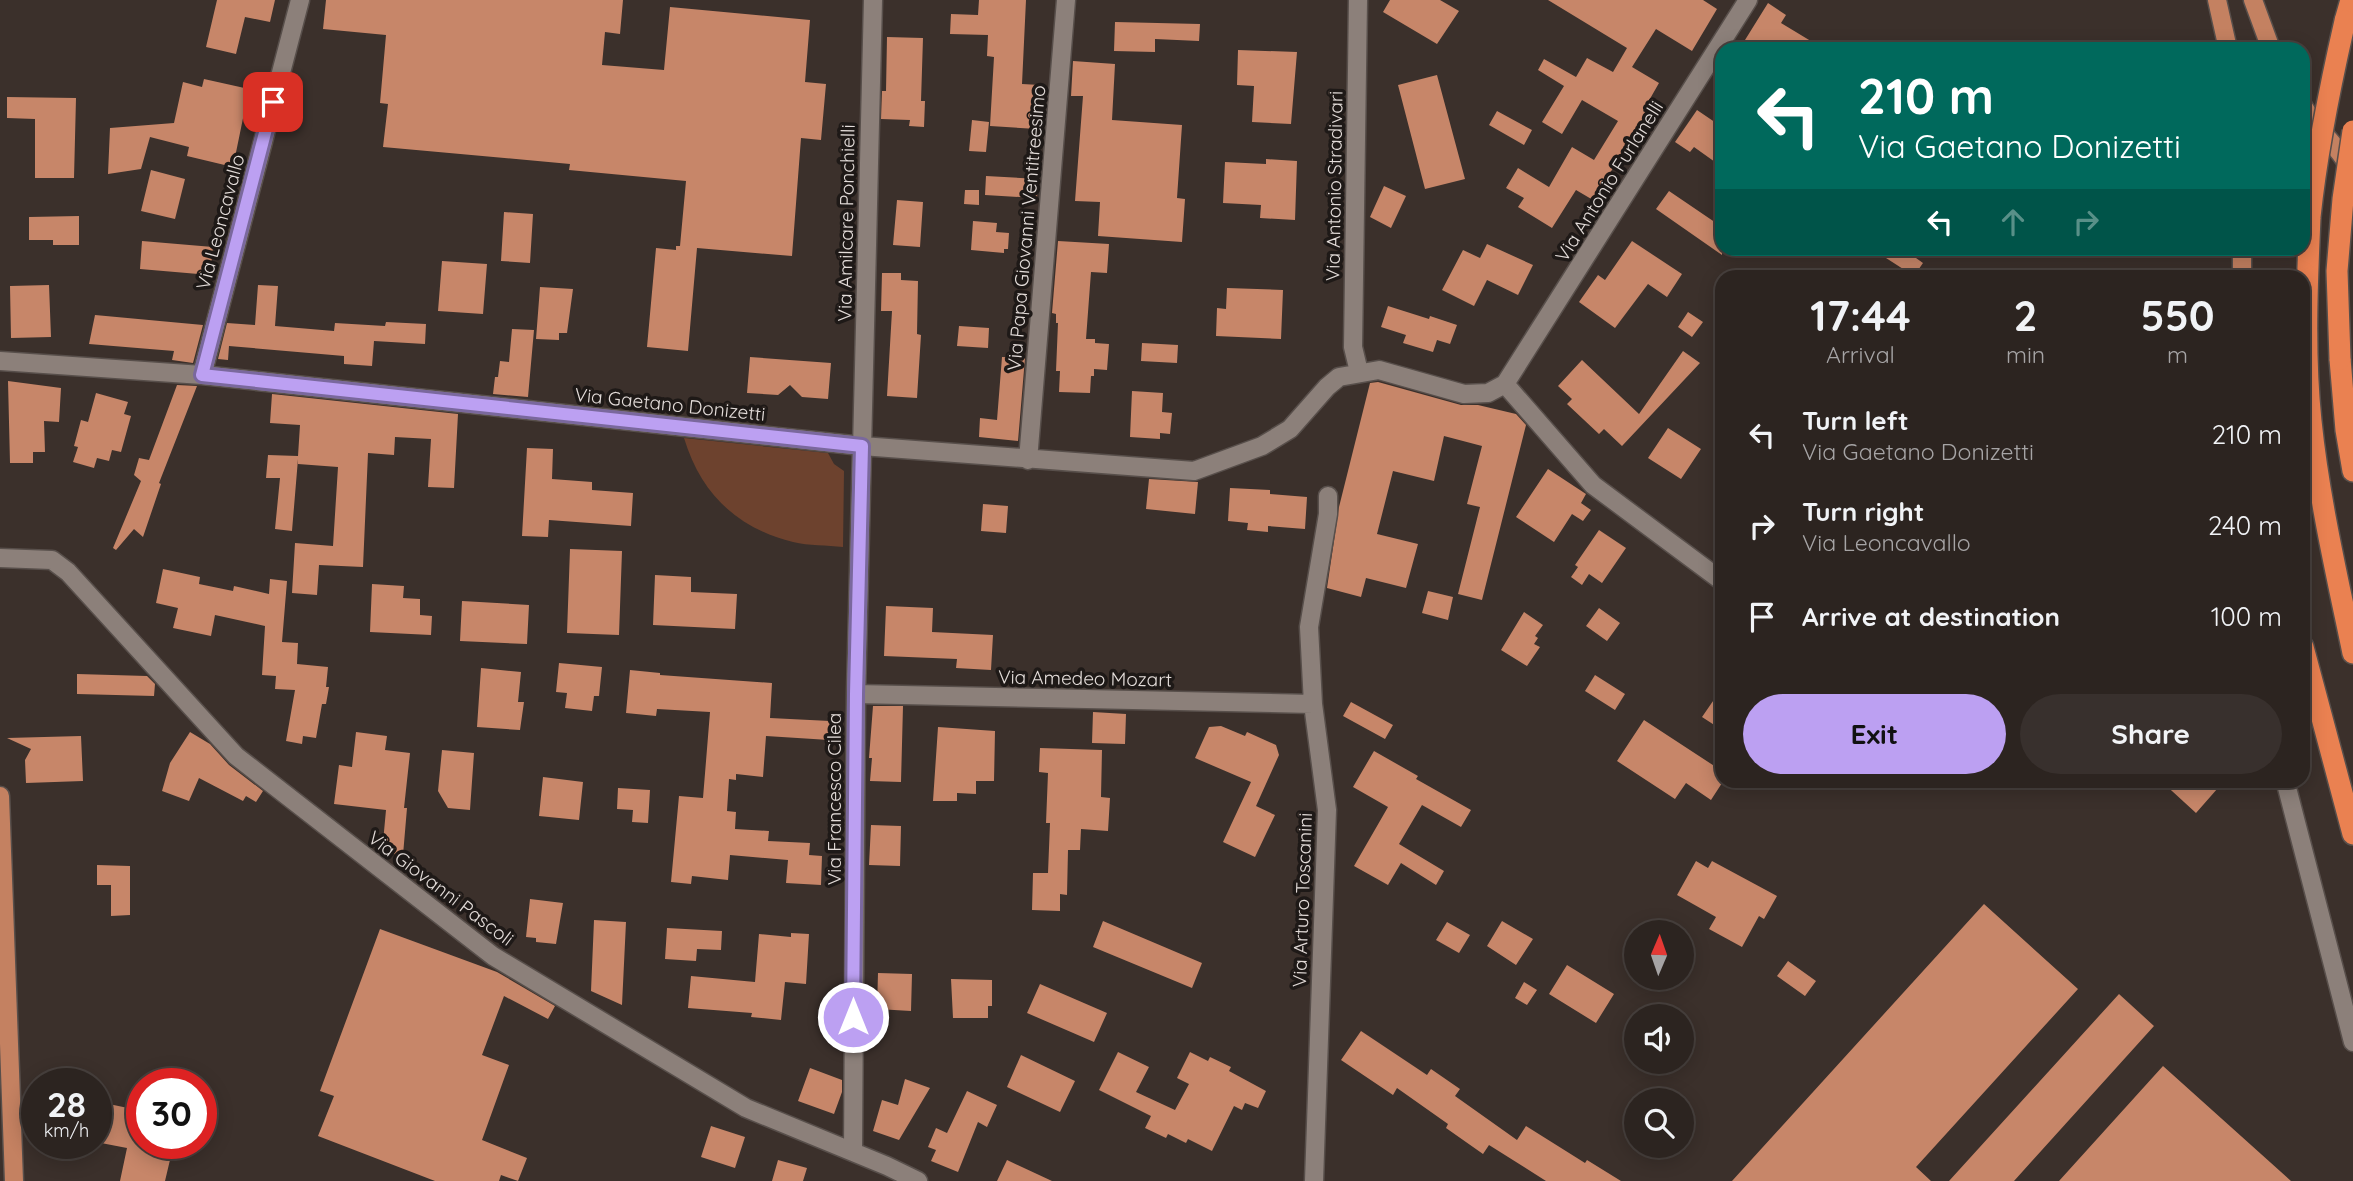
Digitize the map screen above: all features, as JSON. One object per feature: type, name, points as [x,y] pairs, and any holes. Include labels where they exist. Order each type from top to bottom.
[{"type":"highway","points":[[2310,217],[2315,163],[2326,103],[2351,0]]},
{"type":"highway","points":[[2353,131],[2343,199],[2337,271],[2340,359],[2346,430],[2353,471]]},
{"type":"highway","points":[[2310,418],[2330,540],[2353,653]]},
{"type":"highway","points":[[2310,673],[2353,834]]},
{"type":"main road","points":[[2217,0],[2226,42]]},
{"type":"main road","points":[[2253,0],[2268,42]]},
{"type":"main road","points":[[2310,118],[2347,162],[2353,177]]},
{"type":"main road","points":[[0,796],[14,1181]]},
{"type":"street","name":"Via Leoncavallo","points":[[202,375],[300,0]]},
{"type":"street","name":"Via Amilcare Ponchielli","points":[[862,446],[873,0]]},
{"type":"street","name":"Via Papa Giovanni Ventitreesimo","points":[[1028,460],[1066,0]]},
{"type":"street","name":"Via Antonio Stradivari","points":[[1358,0],[1353,346],[1359,372]]},
{"type":"street","name":"Via Antonio Furlanelli","points":[[1722,42],[1748,0]]},
{"type":"street","name":"Via Antonio Furlanelli","points":[[1506,384],[1715,52]]},
{"type":"street","name":"Via Gaetano Donizetti","points":[[0,361],[202,375],[862,446],[1194,471],[1262,446],[1290,429],[1339,377],[1359,372]]},
{"type":"street","points":[[1359,372],[1379,370],[1464,394],[1488,393],[1506,384],[1593,485],[1715,576]]},
{"type":"street","name":"Via Francesco Cilea","points":[[853,1152],[856,694],[862,446]]},
{"type":"street","name":"Via Arturo Toscanini","points":[[1314,1181],[1326,810],[1313,704],[1309,626],[1328,514],[1328,496]]},
{"type":"street","name":"Via Giovanni Pascoli","points":[[0,558],[52,560],[68,572],[236,756],[493,957],[746,1108],[853,1152],[886,1174],[918,1181]]},
{"type":"street","name":"Via Amedeo Mozart","points":[[856,694],[1313,704]]},
{"type":"street","points":[[2287,788],[2353,1042]]},
{"type":"shaded area","points":[[684,438],[828,453],[834,464],[844,471],[843,547],[793,542],[773,536],[738,518],[711,492],[700,476]]},
{"type":"building","points":[[217,0],[275,0],[270,22],[245,17],[236,54],[206,47]]},
{"type":"building","points":[[326,0],[623,0],[620,34],[605,32],[602,65],[664,70],[670,7],[810,20],[805,82],[826,84],[821,140],[801,138],[792,256],[697,248],[688,351],[647,347],[656,248],[676,250],[676,246],[680,246],[686,181],[569,170],[570,164],[383,147],[388,104],[380,103],[386,35],[323,29]]},
{"type":"building","points":[[979,0],[1026,0],[1022,84],[1040,85],[1037,129],[990,126],[994,57],[987,56],[988,35],[950,34],[951,14],[978,15]]},
{"type":"building","points":[[1390,0],[1440,0],[1459,11],[1437,44],[1383,12]]},
{"type":"building","points":[[1548,0],[1703,0],[1717,9],[1692,51],[1656,29],[1632,67],[1659,83],[1643,111],[1647,114],[1593,200],[1576,190],[1552,228],[1518,207],[1524,198],[1506,188],[1518,168],[1549,187],[1572,147],[1594,160],[1618,121],[1582,100],[1562,134],[1542,122],[1564,86],[1538,70],[1544,59],[1576,77],[1587,58],[1613,72],[1627,48]]},
{"type":"building","points":[[1768,3],[1786,15],[1781,23],[1812,42],[1748,42],[1745,40]]},
{"type":"building","points":[[1115,22],[1200,24],[1199,41],[1155,39],[1155,52],[1114,51]]},
{"type":"building","points":[[887,37],[923,38],[921,101],[925,101],[924,127],[909,126],[910,120],[881,119],[882,91],[886,91]]},
{"type":"building","points":[[1238,50],[1297,52],[1291,124],[1252,122],[1254,86],[1237,85]]},
{"type":"building","points":[[1073,61],[1115,64],[1112,120],[1182,125],[1177,198],[1185,199],[1182,242],[1098,236],[1100,202],[1075,201],[1083,96],[1071,96]]},
{"type":"building","points":[[1437,75],[1465,179],[1425,189],[1398,85]]},
{"type":"building","points":[[204,79],[249,89],[233,167],[187,156],[189,147],[150,137],[141,169],[108,174],[110,128],[174,123],[183,82],[202,87]]},
{"type":"building","points":[[7,97],[76,98],[74,178],[35,178],[35,119],[7,118]]},
{"type":"building","points":[[1697,110],[1715,122],[1715,162],[1694,147],[1690,152],[1675,142]]},
{"type":"building","points":[[1497,111],[1532,130],[1524,145],[1489,125]]},
{"type":"building","points":[[972,120],[989,122],[986,152],[969,151]]},
{"type":"building","points":[[1266,159],[1297,161],[1295,220],[1260,218],[1261,205],[1223,203],[1225,162],[1266,164]]},
{"type":"building","points":[[151,170],[185,179],[175,219],[141,211]]},
{"type":"building","points":[[986,176],[1038,179],[1037,198],[985,195]]},
{"type":"building","points":[[1384,186],[1406,196],[1391,228],[1370,217]]},
{"type":"building","points":[[965,190],[979,190],[979,205],[964,204]]},
{"type":"building","points":[[1669,191],[1715,222],[1715,250],[1656,209]]},
{"type":"building","points":[[897,200],[923,202],[920,247],[893,245]]},
{"type":"building","points":[[504,212],[533,214],[530,263],[501,261]]},
{"type":"building","points":[[79,216],[79,245],[53,245],[53,240],[29,240],[29,217]]},
{"type":"building","points":[[973,221],[997,223],[996,232],[1009,233],[1008,249],[1004,249],[1004,253],[971,250]]},
{"type":"building","points":[[142,241],[213,247],[210,275],[140,269]]},
{"type":"building","points":[[1058,241],[1109,244],[1107,273],[1091,272],[1086,339],[1109,344],[1107,370],[1094,369],[1090,393],[1059,392],[1060,371],[1056,371],[1058,323],[1056,314],[1052,313]]},
{"type":"building","points":[[1632,241],[1682,274],[1667,297],[1648,284],[1615,328],[1579,302],[1598,275],[1605,280]]},
{"type":"building","points":[[1487,244],[1533,265],[1518,295],[1487,280],[1474,306],[1442,290],[1463,250],[1480,258]]},
{"type":"building","points":[[1913,256],[1923,263],[1918,270],[1905,270],[1886,258]]},
{"type":"building","points":[[442,261],[487,264],[483,314],[438,311]]},
{"type":"building","points":[[882,273],[901,273],[901,280],[918,281],[917,334],[921,335],[917,398],[887,396],[892,311],[881,311]]},
{"type":"building","points":[[49,285],[51,337],[11,338],[10,286]]},
{"type":"building","points":[[258,285],[278,286],[275,326],[334,331],[335,323],[385,326],[386,322],[426,324],[425,344],[374,341],[372,366],[344,364],[344,356],[229,346],[228,360],[218,359],[227,323],[255,325]]},
{"type":"building","points":[[540,287],[573,289],[567,333],[559,333],[559,340],[536,339]]},
{"type":"building","points":[[1227,288],[1283,290],[1281,339],[1216,336],[1217,308],[1226,309]]},
{"type":"building","points":[[1388,306],[1457,325],[1450,344],[1437,340],[1433,352],[1403,343],[1406,335],[1381,327]]},
{"type":"building","points":[[1688,312],[1703,322],[1692,337],[1678,327]]},
{"type":"building","points":[[95,315],[203,325],[193,363],[172,360],[174,351],[89,344]]},
{"type":"building","points":[[959,326],[989,328],[988,348],[957,346]]},
{"type":"building","points":[[512,329],[534,330],[528,397],[493,394],[500,361],[509,362]]},
{"type":"building","points":[[1142,343],[1178,345],[1177,363],[1141,361]]},
{"type":"building","points":[[1683,351],[1700,363],[1622,446],[1604,429],[1599,434],[1567,404],[1572,399],[1558,386],[1582,360],[1639,414]]},
{"type":"building","points":[[750,357],[831,363],[828,399],[802,397],[790,385],[778,395],[747,393]]},
{"type":"building","points":[[1002,357],[1025,358],[1018,441],[979,437],[980,418],[997,420]]},
{"type":"building","points":[[8,381],[61,388],[59,422],[44,421],[45,452],[33,452],[33,463],[10,463]]},
{"type":"building","points":[[1378,382],[1461,405],[1478,405],[1516,414],[1526,425],[1482,600],[1458,594],[1480,507],[1467,504],[1482,446],[1444,436],[1434,481],[1393,471],[1377,534],[1418,544],[1406,588],[1366,578],[1361,597],[1327,588],[1339,507],[1370,383]]},
{"type":"building","points":[[177,385],[197,386],[159,483],[161,484],[143,537],[134,529],[116,550],[113,548],[141,481],[134,475],[139,458],[149,460]]},
{"type":"building","points":[[1132,391],[1163,393],[1162,412],[1172,413],[1170,434],[1160,433],[1160,439],[1130,437]]},
{"type":"building","points":[[96,393],[128,402],[124,414],[131,416],[121,452],[112,450],[109,461],[97,458],[94,468],[73,462],[78,447],[74,446],[81,420],[88,422]]},
{"type":"building","points":[[272,394],[458,414],[454,488],[428,487],[431,439],[395,437],[394,455],[368,453],[363,567],[319,565],[317,595],[292,593],[295,543],[333,546],[338,467],[298,464],[298,459],[292,531],[275,529],[280,478],[266,478],[268,455],[298,456],[300,425],[270,423]]},
{"type":"building","points":[[1668,428],[1701,449],[1681,479],[1648,458]]},
{"type":"building","points":[[527,448],[553,449],[552,479],[592,482],[592,490],[633,493],[631,526],[549,520],[548,537],[522,536]]},
{"type":"building","points":[[1548,469],[1586,494],[1581,503],[1591,510],[1583,521],[1572,514],[1554,542],[1516,517]]},
{"type":"building","points":[[1149,479],[1198,482],[1195,514],[1146,509]]},
{"type":"building","points":[[1230,488],[1270,490],[1270,494],[1307,497],[1305,529],[1268,526],[1268,532],[1247,530],[1248,523],[1228,521]]},
{"type":"building","points":[[983,504],[1008,506],[1006,533],[981,531]]},
{"type":"building","points":[[1599,530],[1626,548],[1602,583],[1589,574],[1582,585],[1571,577],[1578,567],[1575,565]]},
{"type":"building","points":[[570,549],[622,551],[619,635],[567,633]]},
{"type":"building","points":[[163,569],[200,577],[199,584],[233,591],[234,586],[269,594],[270,579],[287,581],[282,642],[298,643],[297,664],[328,667],[326,687],[329,687],[326,704],[322,704],[316,738],[303,736],[302,744],[286,741],[295,690],[275,689],[276,676],[262,675],[265,626],[215,615],[211,636],[173,628],[178,608],[156,603]]},
{"type":"building","points":[[655,575],[691,577],[691,592],[737,594],[735,629],[653,625]]},
{"type":"building","points":[[372,584],[404,586],[403,598],[420,599],[420,615],[432,616],[431,635],[370,632]]},
{"type":"building","points":[[1428,591],[1453,597],[1448,620],[1422,613]]},
{"type":"building","points":[[462,601],[529,605],[527,644],[460,641]]},
{"type":"building","points":[[886,606],[933,608],[932,632],[993,635],[991,670],[956,668],[957,659],[884,656]]},
{"type":"building","points":[[1599,608],[1620,623],[1607,641],[1586,626]]},
{"type":"building","points":[[1524,612],[1543,625],[1535,636],[1538,638],[1534,644],[1540,647],[1527,666],[1501,650]]},
{"type":"building","points":[[559,663],[602,667],[599,696],[594,696],[592,711],[565,708],[567,693],[556,692]]},
{"type":"building","points":[[481,668],[521,672],[518,702],[524,702],[520,730],[477,727]]},
{"type":"building","points":[[630,670],[660,675],[772,683],[770,718],[830,721],[829,740],[766,736],[763,777],[736,774],[736,780],[729,779],[727,811],[736,812],[735,829],[769,831],[768,841],[810,843],[809,855],[822,856],[821,885],[786,883],[788,860],[730,855],[728,880],[692,876],[691,884],[671,882],[679,796],[703,798],[710,712],[657,709],[656,716],[626,713]]},
{"type":"building","points":[[77,674],[147,676],[155,684],[154,696],[77,694]]},
{"type":"building","points":[[1595,675],[1625,694],[1615,710],[1585,691]]},
{"type":"building","points":[[1715,698],[1715,725],[1702,717]]},
{"type":"building","points":[[1351,702],[1393,725],[1385,739],[1343,716]]},
{"type":"building","points":[[873,706],[903,706],[901,782],[870,781]]},
{"type":"building","points":[[1093,712],[1126,714],[1125,744],[1092,743]]},
{"type":"building","points":[[1644,720],[1715,766],[1715,788],[1719,788],[1711,800],[1686,783],[1675,799],[1617,761]]},
{"type":"building","points":[[1221,726],[1245,736],[1247,732],[1276,745],[1279,755],[1256,806],[1275,815],[1255,857],[1223,842],[1251,782],[1195,758],[1209,727]]},
{"type":"building","points":[[938,727],[995,731],[994,781],[976,781],[976,794],[957,793],[957,801],[933,801]]},
{"type":"building","points":[[190,732],[210,744],[229,765],[263,791],[256,802],[246,796],[243,801],[199,778],[189,801],[162,791],[170,763]]},
{"type":"building","points":[[356,732],[387,736],[385,750],[410,753],[404,808],[407,808],[403,855],[382,853],[386,810],[334,804],[339,765],[352,767]]},
{"type":"building","points":[[81,736],[83,781],[26,783],[25,760],[31,749],[7,738]]},
{"type":"building","points":[[1040,748],[1102,750],[1101,797],[1110,798],[1108,831],[1081,829],[1080,850],[1068,850],[1067,895],[1060,894],[1060,911],[1032,910],[1033,873],[1048,873],[1048,773],[1039,772]]},
{"type":"building","points":[[442,750],[474,753],[470,810],[448,808],[438,791]]},
{"type":"building","points":[[1374,751],[1471,810],[1461,827],[1422,805],[1399,844],[1444,871],[1436,885],[1401,863],[1388,885],[1354,866],[1388,807],[1353,787]]},
{"type":"building","points":[[543,777],[583,782],[579,820],[539,816]]},
{"type":"building","points":[[618,788],[650,790],[648,823],[632,822],[633,810],[617,809]]},
{"type":"building","points":[[2169,788],[2218,788],[2196,813]]},
{"type":"building","points":[[871,825],[901,826],[900,866],[869,865]]},
{"type":"building","points":[[1696,861],[1708,868],[1712,861],[1777,896],[1764,919],[1759,916],[1742,947],[1709,929],[1716,917],[1677,895]]},
{"type":"building","points":[[97,865],[130,866],[130,915],[111,916],[111,885],[97,885]]},
{"type":"building","points":[[530,899],[563,903],[556,944],[536,942],[536,938],[526,937]]},
{"type":"building","points":[[1984,904],[2078,989],[1916,1167],[1931,1181],[1732,1181]]},
{"type":"building","points":[[594,920],[626,922],[622,1005],[591,991]]},
{"type":"building","points":[[1103,921],[1202,963],[1192,988],[1093,947]]},
{"type":"building","points":[[1502,921],[1533,939],[1516,965],[1487,946]]},
{"type":"building","points":[[1447,922],[1470,935],[1459,953],[1436,940]]},
{"type":"building","points":[[667,928],[722,931],[721,950],[697,949],[696,961],[665,959]]},
{"type":"building","points":[[380,929],[497,972],[555,1006],[548,1019],[504,996],[482,1055],[509,1065],[482,1140],[527,1158],[518,1181],[501,1175],[499,1181],[435,1181],[318,1136],[334,1096],[320,1091]]},
{"type":"building","points":[[791,933],[809,934],[806,984],[785,982],[781,1020],[751,1017],[752,1013],[688,1008],[691,976],[755,982],[759,934],[791,937]]},
{"type":"building","points":[[1788,961],[1816,981],[1805,996],[1777,976]]},
{"type":"building","points":[[1567,965],[1614,994],[1596,1023],[1549,994]]},
{"type":"building","points":[[878,973],[912,974],[911,1011],[877,1009]]},
{"type":"building","points":[[951,979],[992,980],[992,1006],[988,1006],[988,1018],[953,1018]]},
{"type":"building","points":[[1524,982],[1537,990],[1527,1005],[1515,998]]},
{"type":"building","points":[[1040,984],[1107,1013],[1094,1042],[1027,1013]]},
{"type":"building","points":[[2119,994],[2154,1026],[2014,1181],[1949,1181]]},
{"type":"building","points":[[1361,1031],[1427,1075],[1431,1069],[1460,1089],[1455,1096],[1517,1140],[1526,1126],[1585,1163],[1587,1160],[1621,1181],[1546,1181],[1489,1145],[1483,1154],[1446,1128],[1448,1124],[1397,1088],[1393,1095],[1341,1060]]},
{"type":"building","points":[[1118,1052],[1149,1067],[1136,1092],[1175,1110],[1189,1084],[1177,1078],[1190,1052],[1208,1061],[1210,1057],[1231,1067],[1229,1071],[1266,1091],[1258,1108],[1245,1103],[1242,1110],[1234,1106],[1212,1151],[1188,1139],[1186,1143],[1168,1134],[1166,1138],[1145,1128],[1151,1116],[1099,1090]]},
{"type":"building","points":[[1021,1055],[1075,1081],[1060,1112],[1007,1087]]},
{"type":"building","points":[[2163,1066],[2291,1181],[2059,1181]]},
{"type":"building","points":[[810,1068],[842,1080],[842,1092],[834,1114],[798,1101]]},
{"type":"building","points":[[905,1079],[930,1088],[899,1140],[873,1131],[882,1100],[898,1105]]},
{"type":"building","points":[[967,1091],[997,1105],[987,1127],[978,1122],[958,1172],[931,1161],[936,1150],[928,1147],[936,1128],[947,1133]]},
{"type":"building","points":[[112,1105],[126,1108],[126,1148],[112,1145]]},
{"type":"building","points":[[711,1126],[745,1137],[735,1168],[701,1157]]},
{"type":"building","points":[[126,1153],[126,1159],[170,1159],[165,1181],[120,1181]]},
{"type":"building","points":[[778,1160],[807,1168],[803,1181],[772,1181]]},
{"type":"building","points":[[1007,1160],[1052,1181],[997,1181]]},
{"type":"route","points":[[273,102],[202,375],[862,446],[853,1017]]}]
